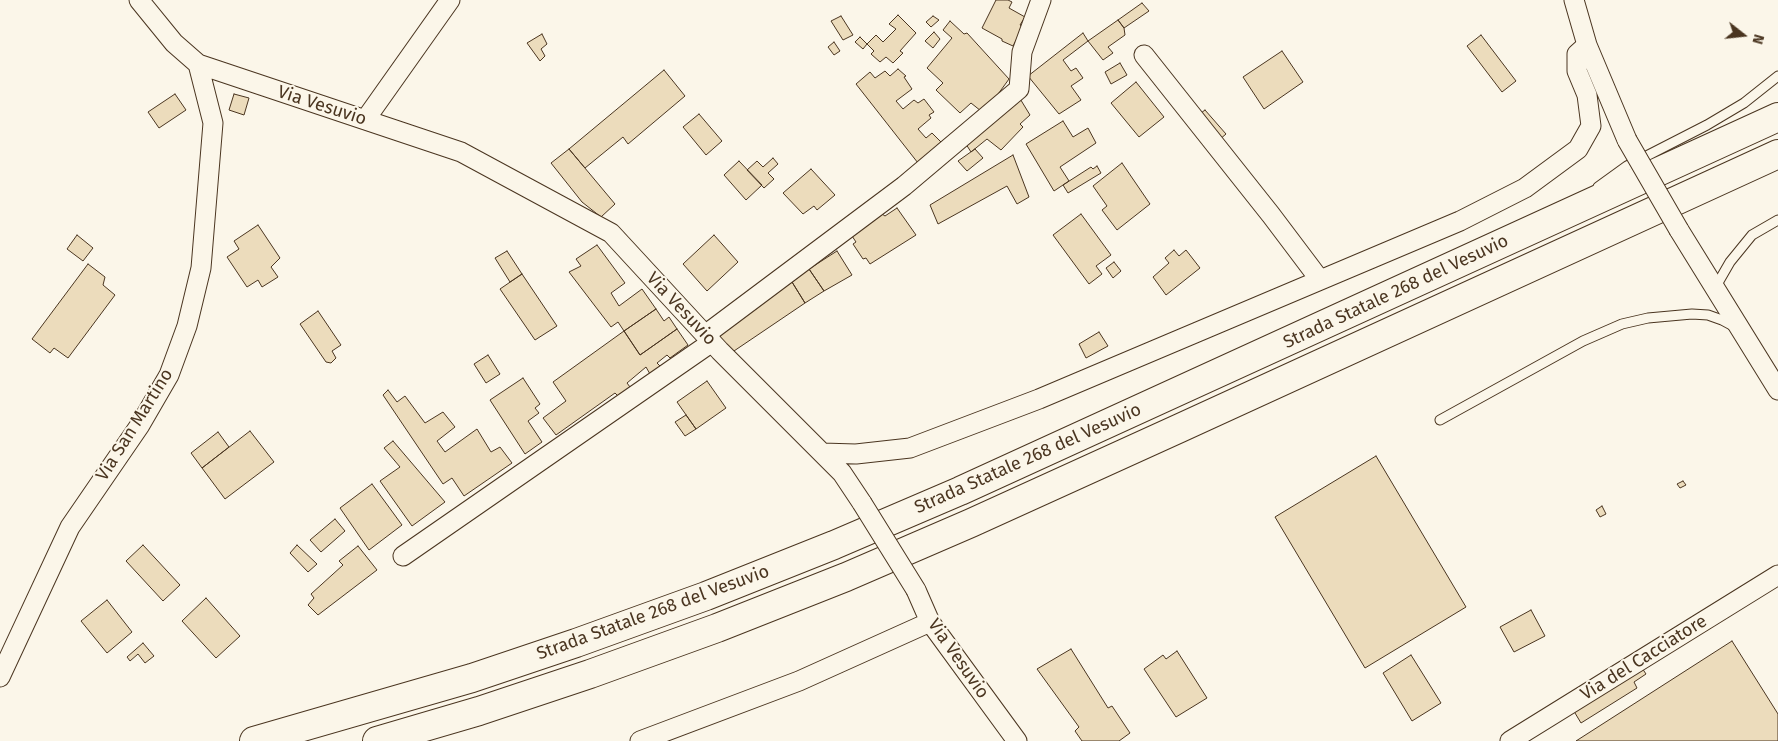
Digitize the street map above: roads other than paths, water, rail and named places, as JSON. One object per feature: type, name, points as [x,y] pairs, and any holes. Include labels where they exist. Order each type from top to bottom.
[{"type":"highway","name":"Strada Statale 268 del Vesuvio","points":[[254,741],[463,680],[576,643],[706,596],[834,545],[978,483],[1778,117]]},
{"type":"highway","name":"Strada Statale 268 del Vesuvio","points":[[377,741],[479,711],[590,674],[717,628],[846,577],[1016,502],[1778,154]]},
{"type":"street","points":[[138,0],[174,43],[198,64]]},
{"type":"street","points":[[365,120],[450,0]]},
{"type":"street","points":[[403,556],[708,338],[904,186],[1019,89],[1022,52],[1041,0]]},
{"type":"street","points":[[1574,0],[1587,45],[1627,140],[1679,230],[1778,390]]},
{"type":"street","points":[[822,452],[856,454],[910,448],[1039,399],[1460,221],[1525,188],[1578,149],[1591,126],[1587,95],[1577,71],[1576,54],[1587,45]]},
{"type":"street","points":[[1144,55],[1320,280]]},
{"type":"street","name":"Via Vesuvio","points":[[198,64],[461,152],[611,233],[708,338],[842,473],[916,590],[930,622],[1017,741]]},
{"type":"street","name":"Via San Martino","points":[[0,677],[70,527],[140,425],[169,375],[187,326],[201,268],[214,123],[198,64]]},
{"type":"street","name":"Via del Cacciatore","points":[[1510,741],[1778,575]]},
{"type":"street","points":[[640,741],[799,681],[930,622]]},
{"type":"lane","points":[[1549,222],[1627,166],[1708,125],[1744,103],[1778,76]]},
{"type":"lane","points":[[1715,288],[1730,262],[1752,235],[1778,220]]},
{"type":"lane","points":[[1440,420],[1583,341],[1622,324],[1648,318],[1692,314],[1708,315],[1742,331]]}]
